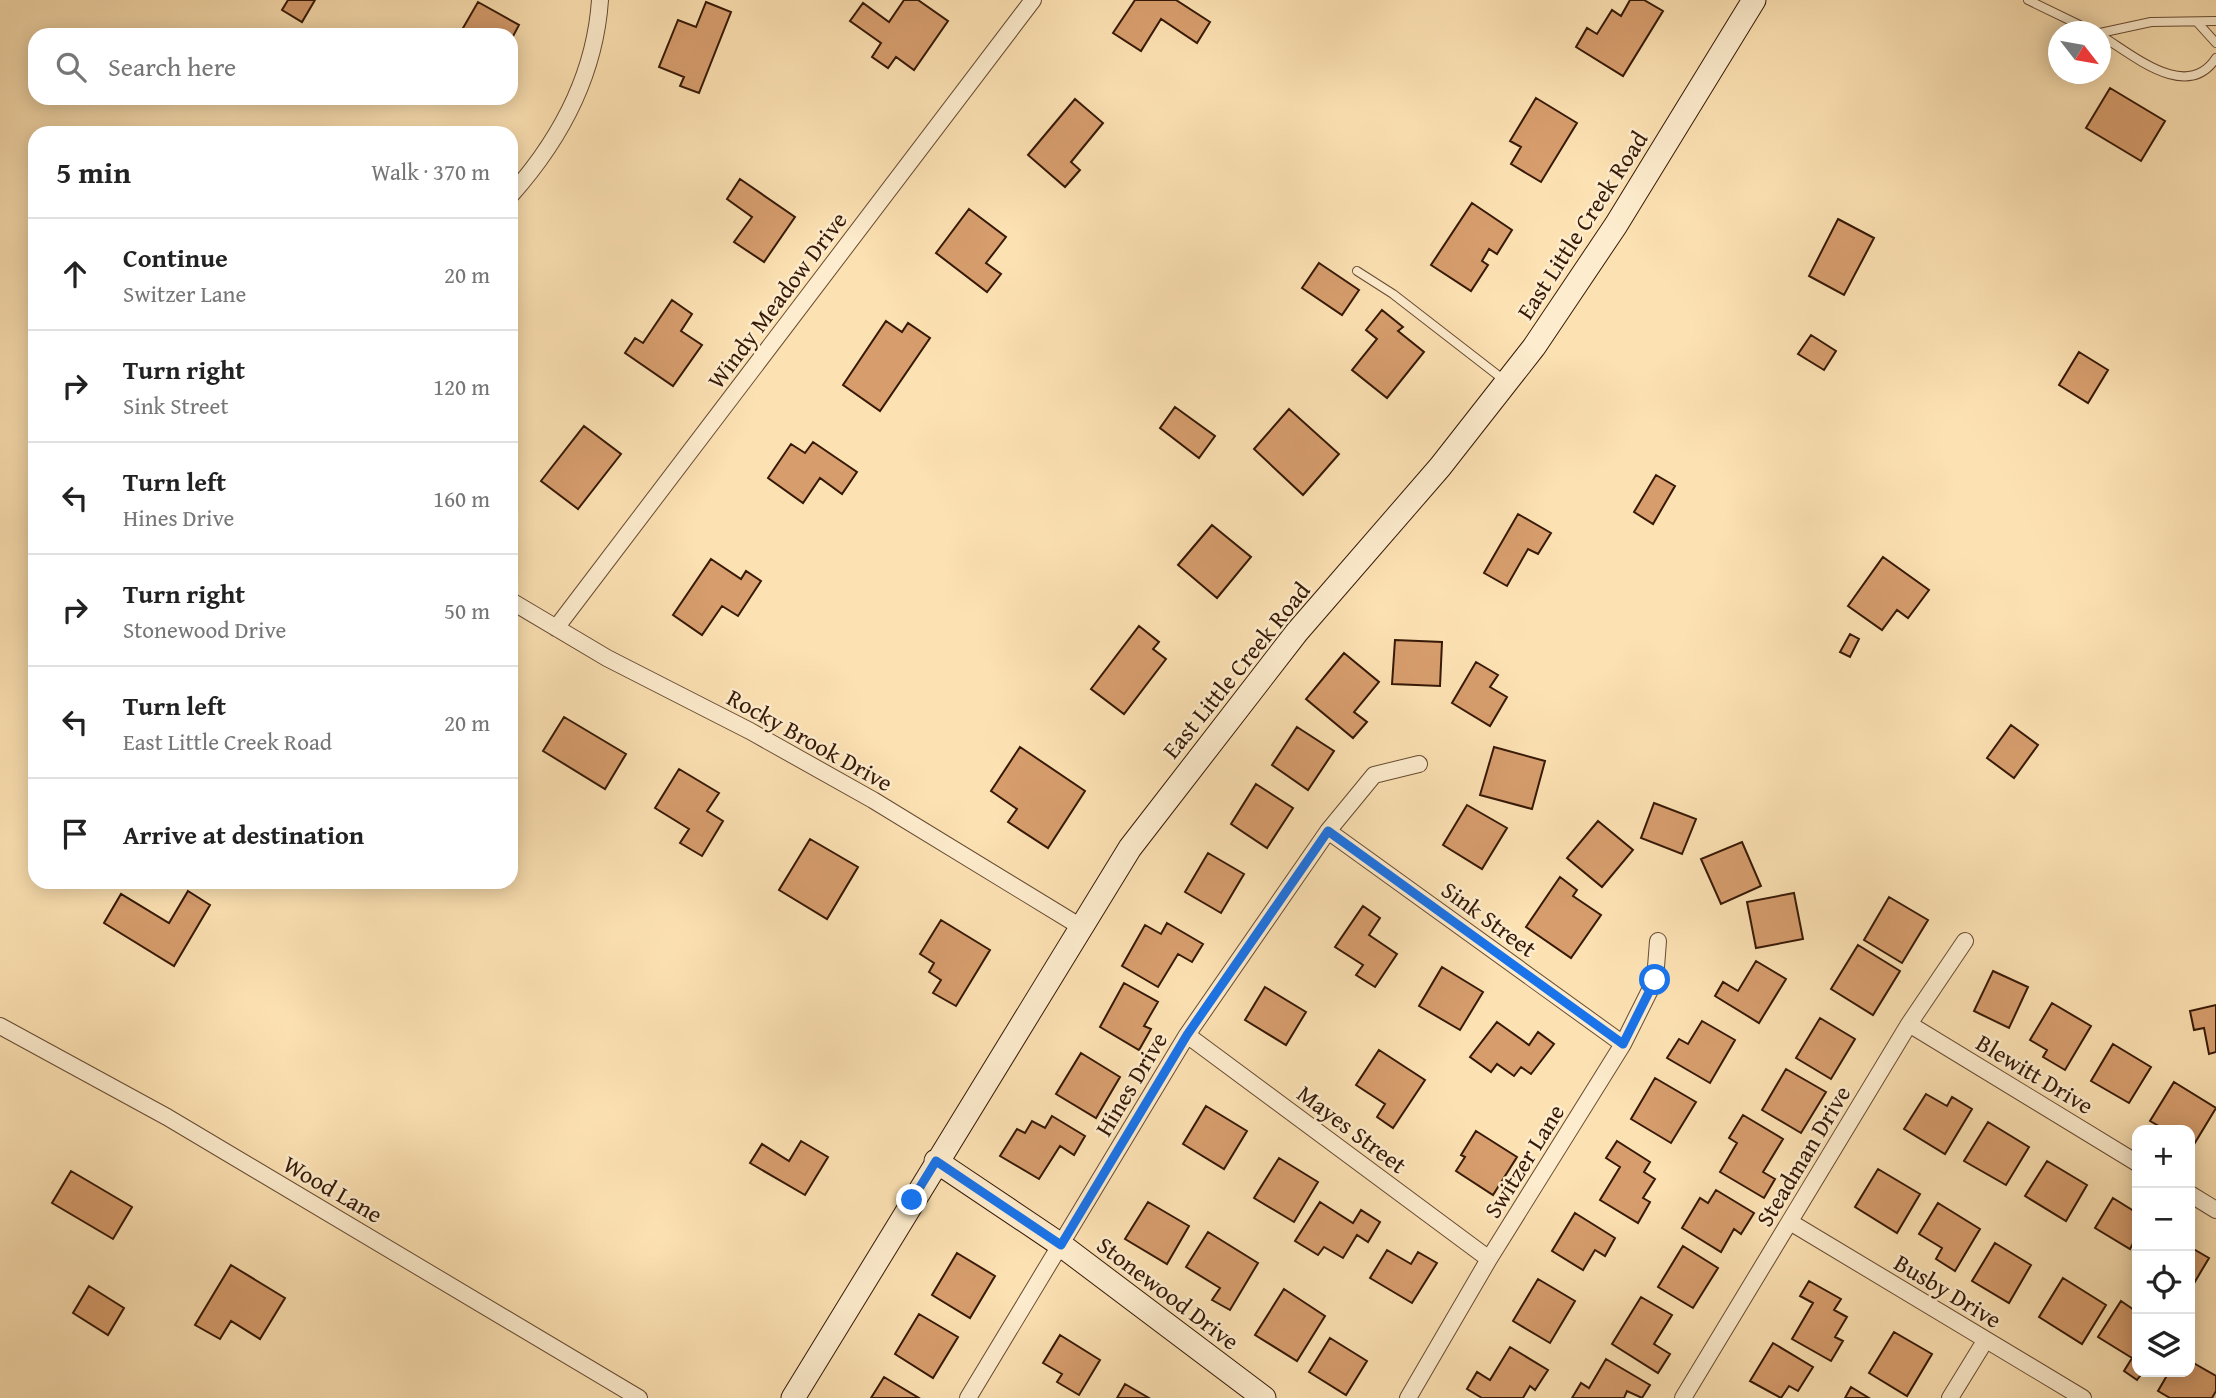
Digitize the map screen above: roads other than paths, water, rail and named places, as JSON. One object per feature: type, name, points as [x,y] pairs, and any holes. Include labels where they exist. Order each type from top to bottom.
[{"type":"street","points":[[518,187],[534,169],[572,107],[588,69],[598,32],[600,0]]},
{"type":"street","name":"Windy Meadow Drive","points":[[556,628],[1033,0]]},
{"type":"street","name":"East Little Creek Road","points":[[793,1398],[1130,848],[1222,726],[1537,343],[1616,225],[1754,0]]},
{"type":"street","name":"Rocky Brook Drive","points":[[518,605],[607,658],[750,731],[873,800],[1081,927]]},
{"type":"street","name":"Hines Drive","points":[[975,1395],[1187,1035],[1328,831],[1374,775],[1419,764]]},
{"type":"street","name":"Sink Street","points":[[1328,831],[1623,1044]]},
{"type":"street","name":"Switzer Lane","points":[[1408,1398],[1489,1259],[1623,1044],[1655,980],[1658,941]]},
{"type":"street","name":"Steadman Drive","points":[[1683,1398],[1909,1024],[1965,941]]},
{"type":"street","name":"Blewitt Drive","points":[[1909,1024],[2132,1160]]},
{"type":"street","name":"Wood Lane","points":[[0,1026],[179,1124],[639,1398]]},
{"type":"street","name":"Mayes Street","points":[[1187,1035],[1489,1259]]},
{"type":"street","name":"Stonewood Drive","points":[[936,1161],[1061,1245],[1264,1398]]},
{"type":"street","points":[[2195,1197],[2216,1210]]},
{"type":"street","name":"Busby Drive","points":[[1790,1222],[2082,1398]]},
{"type":"street","points":[[1950,1398],[1985,1341]]},
{"type":"lane","points":[[2028,0],[2071,21]]},
{"type":"lane","points":[[2111,32],[2151,22],[2216,21]]},
{"type":"lane","points":[[2197,22],[2216,43]]},
{"type":"lane","points":[[2111,40],[2161,72],[2179,77],[2196,75],[2209,69],[2216,58]]},
{"type":"lane","points":[[1357,271],[1393,294],[1506,382]]}]
